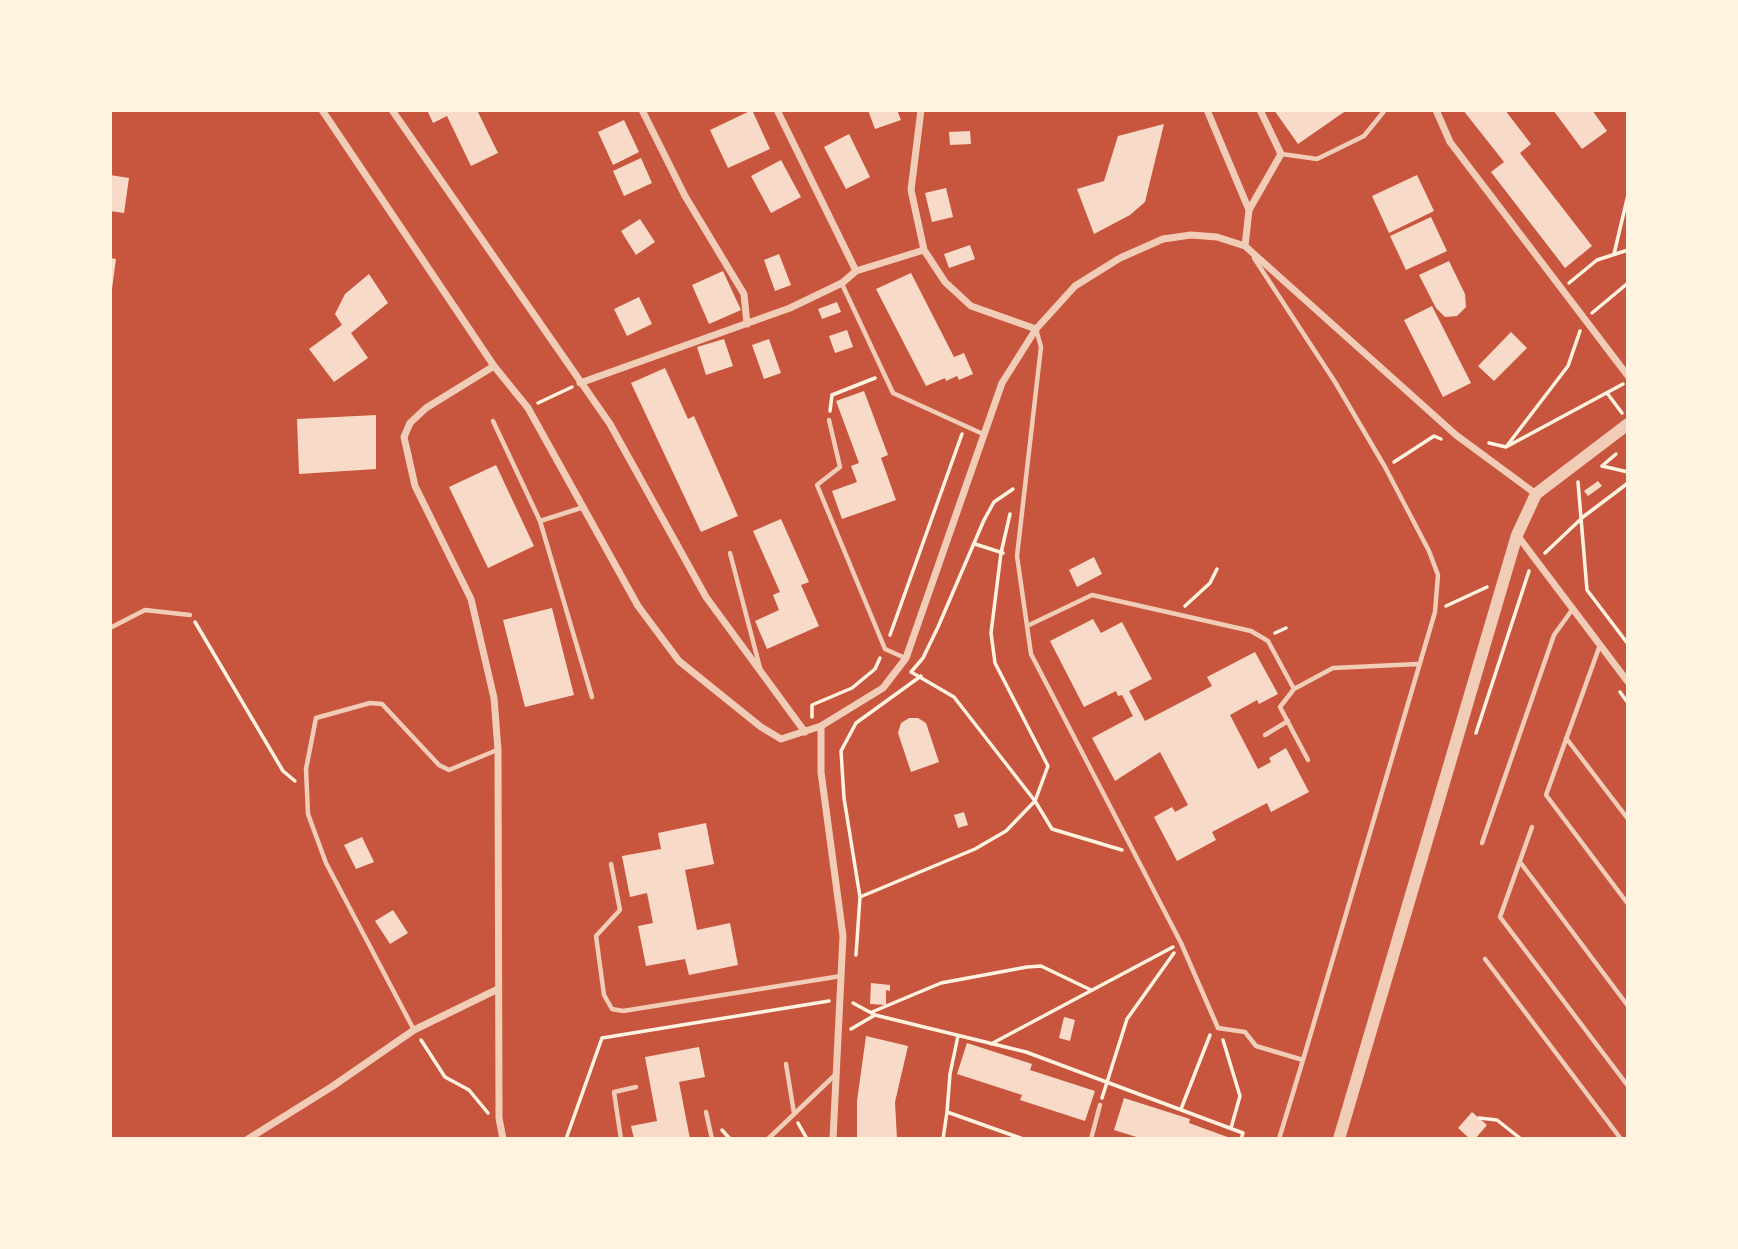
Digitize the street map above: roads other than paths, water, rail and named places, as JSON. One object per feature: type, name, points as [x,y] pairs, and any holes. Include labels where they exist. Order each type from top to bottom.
[{"type":"street","points":[[322,110],[494,366],[528,408],[638,606],[679,661],[761,727],[781,739],[821,726],[883,688],[906,658],[1002,383],[1036,329],[1075,286],[1119,258],[1163,239],[1191,235],[1217,237],[1245,246],[1457,435],[1536,494]]},
{"type":"street","points":[[393,110],[610,424],[706,597],[805,732]]},
{"type":"street","points":[[642,110],[685,196],[744,294],[747,324]]},
{"type":"street","points":[[777,110],[856,271]]},
{"type":"street","points":[[920,110],[911,190],[925,250],[946,282],[971,306],[1036,329]]},
{"type":"street","points":[[1207,110],[1249,210]]},
{"type":"street","points":[[1245,246],[1249,210],[1281,154],[1260,110]]},
{"type":"street","points":[[1436,110],[1450,142],[1626,380]]},
{"type":"street","points":[[580,383],[790,308],[842,283],[856,271],[925,250]]},
{"type":"street","points":[[494,366],[426,408],[410,423],[404,437],[415,486],[471,599],[494,698],[498,750],[499,1118],[503,1139]]},
{"type":"street","points":[[1339,1139],[1517,535],[1536,494],[1625,418]]},
{"type":"street","points":[[1517,535],[1628,682]]},
{"type":"street","points":[[821,726],[821,772],[843,936],[833,1139]]},
{"type":"street","points":[[248,1139],[333,1086],[414,1030],[498,989]]},
{"type":"lane","points":[[1281,154],[1317,159],[1364,136],[1385,110]]},
{"type":"lane","points":[[1245,246],[1328,371],[1385,467],[1429,551],[1438,575],[1435,612],[1279,1139]]},
{"type":"lane","points":[[842,283],[893,393],[983,434]]},
{"type":"lane","points":[[1036,329],[1041,347],[1017,556],[1031,654],[1181,943],[1218,1028],[1244,1032],[1256,1046],[1303,1060]]},
{"type":"lane","points":[[829,420],[840,467],[817,485],[885,649],[906,658]]},
{"type":"lane","points":[[493,421],[540,521],[592,697]]},
{"type":"lane","points":[[540,521],[584,507]]},
{"type":"lane","points":[[730,553],[762,672]]},
{"type":"lane","points":[[1027,626],[1092,595],[1251,631],[1268,641],[1294,688]]},
{"type":"lane","points":[[1482,843],[1554,635],[1573,609]]},
{"type":"lane","points":[[110,628],[145,610],[190,615]]},
{"type":"lane","points":[[1600,645],[1546,795],[1628,904]]},
{"type":"lane","points":[[1308,760],[1280,707],[1294,688],[1334,668],[1418,664]]},
{"type":"lane","points":[[414,1030],[326,863],[308,814],[306,769],[316,718],[370,703],[382,704],[443,768],[454,770],[498,750]]},
{"type":"lane","points":[[1265,735],[1288,721]]},
{"type":"lane","points":[[1566,737],[1628,819]]},
{"type":"lane","points":[[1531,827],[1500,917],[1628,1086]]},
{"type":"lane","points":[[1520,862],[1628,1006]]},
{"type":"lane","points":[[611,864],[620,910],[596,936],[604,995],[612,1009],[623,1011],[841,976]]},
{"type":"lane","points":[[1485,959],[1621,1139]]},
{"type":"lane","points":[[786,1064],[794,1114]]},
{"type":"lane","points":[[768,1139],[835,1075]]},
{"type":"lane","points":[[621,1139],[614,1092],[636,1087]]},
{"type":"lane","points":[[1091,1139],[1100,1105]]},
{"type":"lane","points":[[706,1112],[712,1139]]}]
